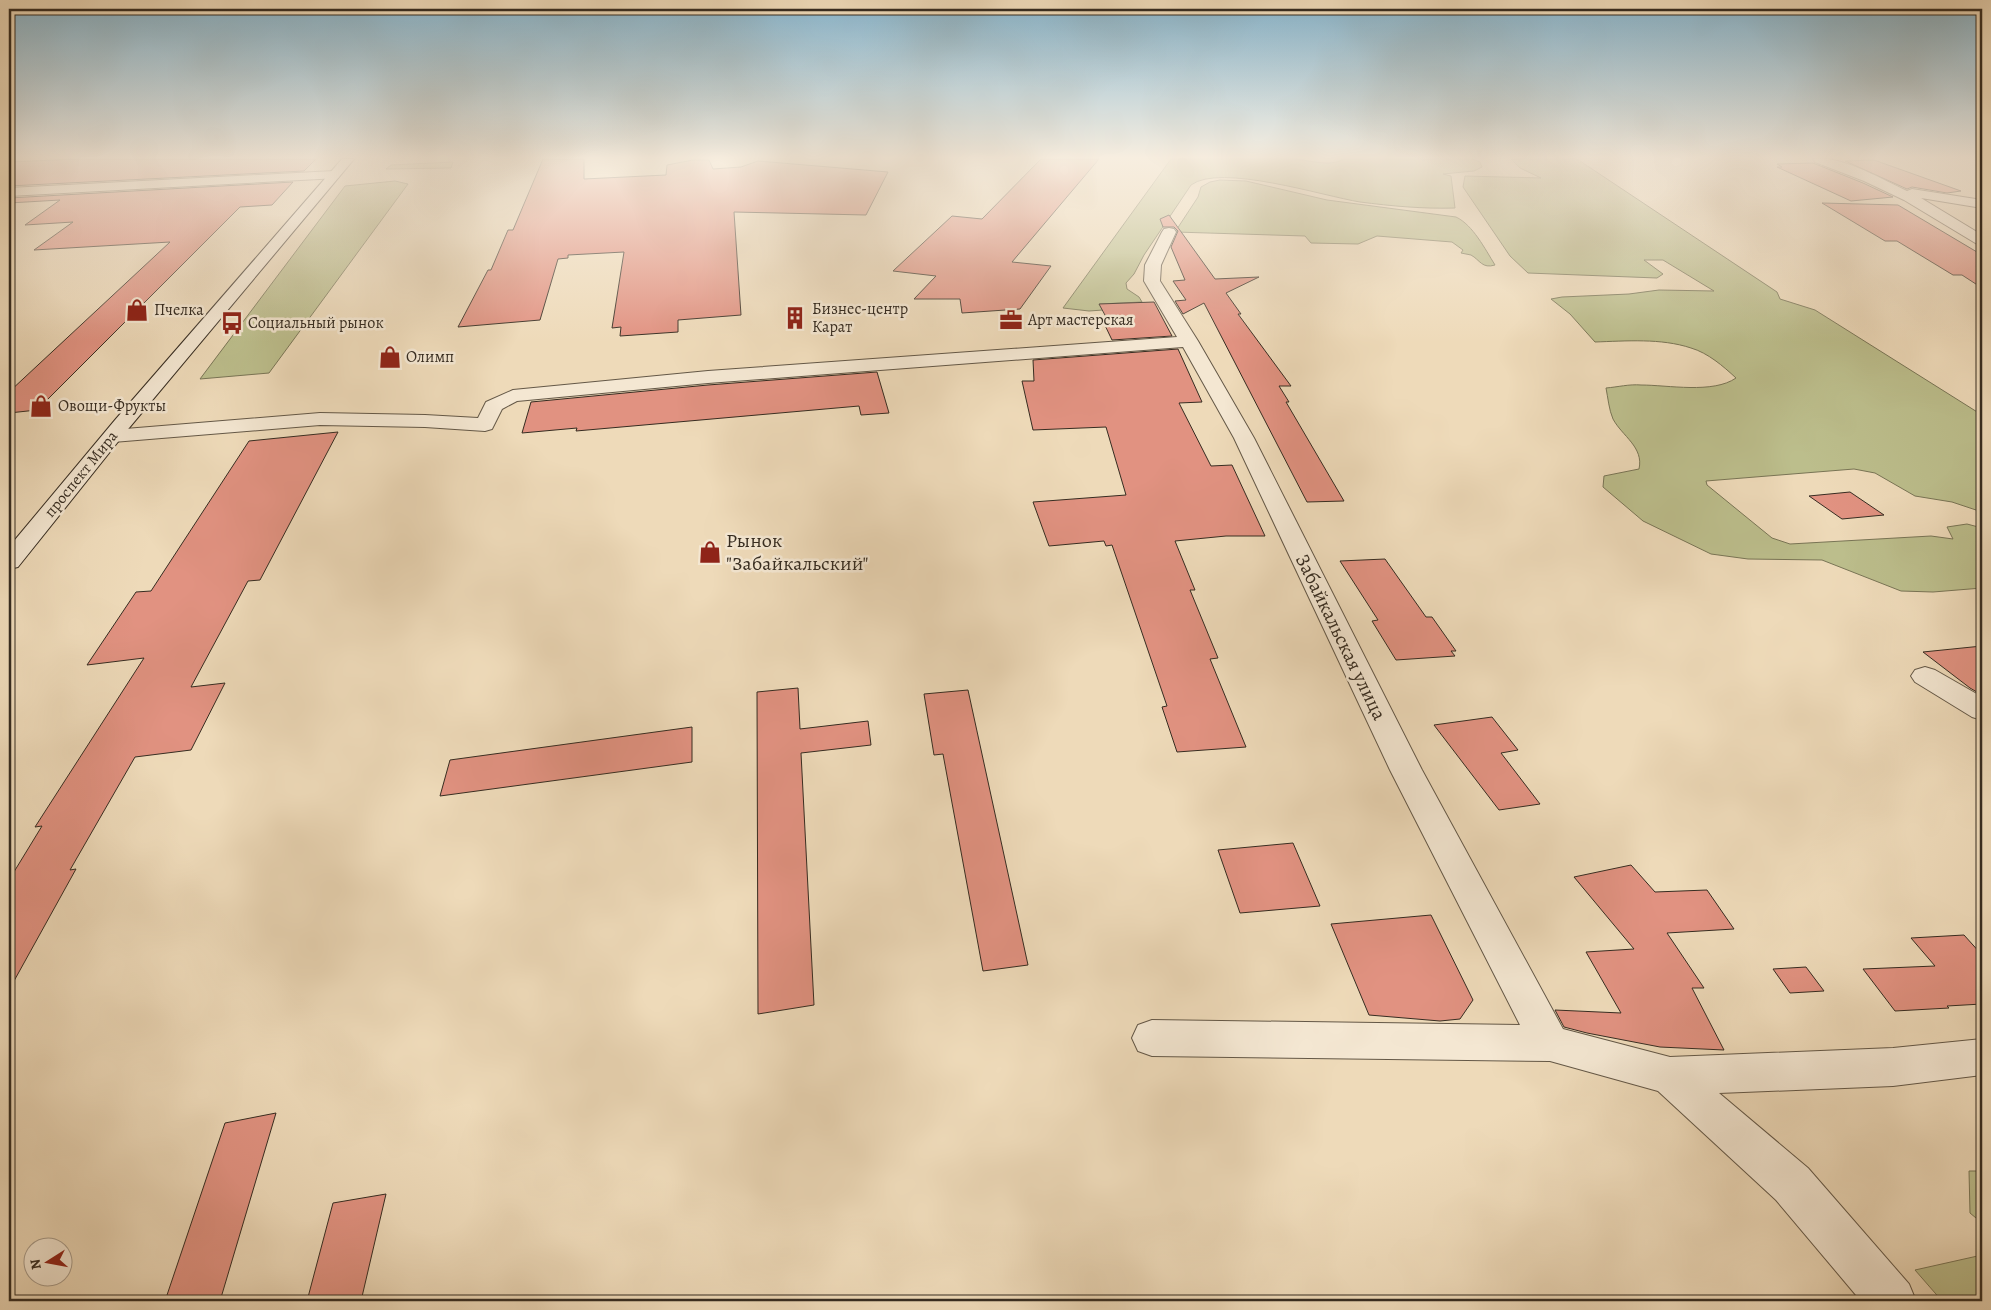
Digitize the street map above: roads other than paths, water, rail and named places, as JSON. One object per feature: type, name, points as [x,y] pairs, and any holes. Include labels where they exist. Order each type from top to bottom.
[{"type":"street","name":"проспект Мира","points":[[9,562],[112,436],[296,220]]},
{"type":"street","points":[[1947,220],[1982,241]]},
{"type":"street","name":"Забайкальская улица","points":[[1169,232],[1153,265],[1152,281],[1189,341],[1244,438],[1406,770],[1550,1044]]},
{"type":"street","points":[[112,436],[320,419],[425,421],[486,425],[494,406],[513,396],[523,394],[708,377],[1189,341]]},
{"type":"street","points":[[1926,676],[1982,710]]},
{"type":"street","points":[[1152,1038],[1550,1044],[1670,1076],[1893,1067],[1982,1057]]},
{"type":"street","points":[[1670,1076],[1792,1184],[1892,1301]]},
{"type":"place","name":"Пчелка","points":[[137,310]]},
{"type":"place","name":"Бизнес-центр Карат","points":[[795,318]]},
{"type":"place","name":"Арт мастерская","points":[[1011,320]]},
{"type":"place","name":"Социальный рынок","points":[[232,323]]},
{"type":"place","name":"Олимп","points":[[390,357]]},
{"type":"place","name":"Овощи-Фрукты","points":[[41,406]]},
{"type":"place","name":"Рынок \"Забайкальский\"","points":[[710,552]]}]
